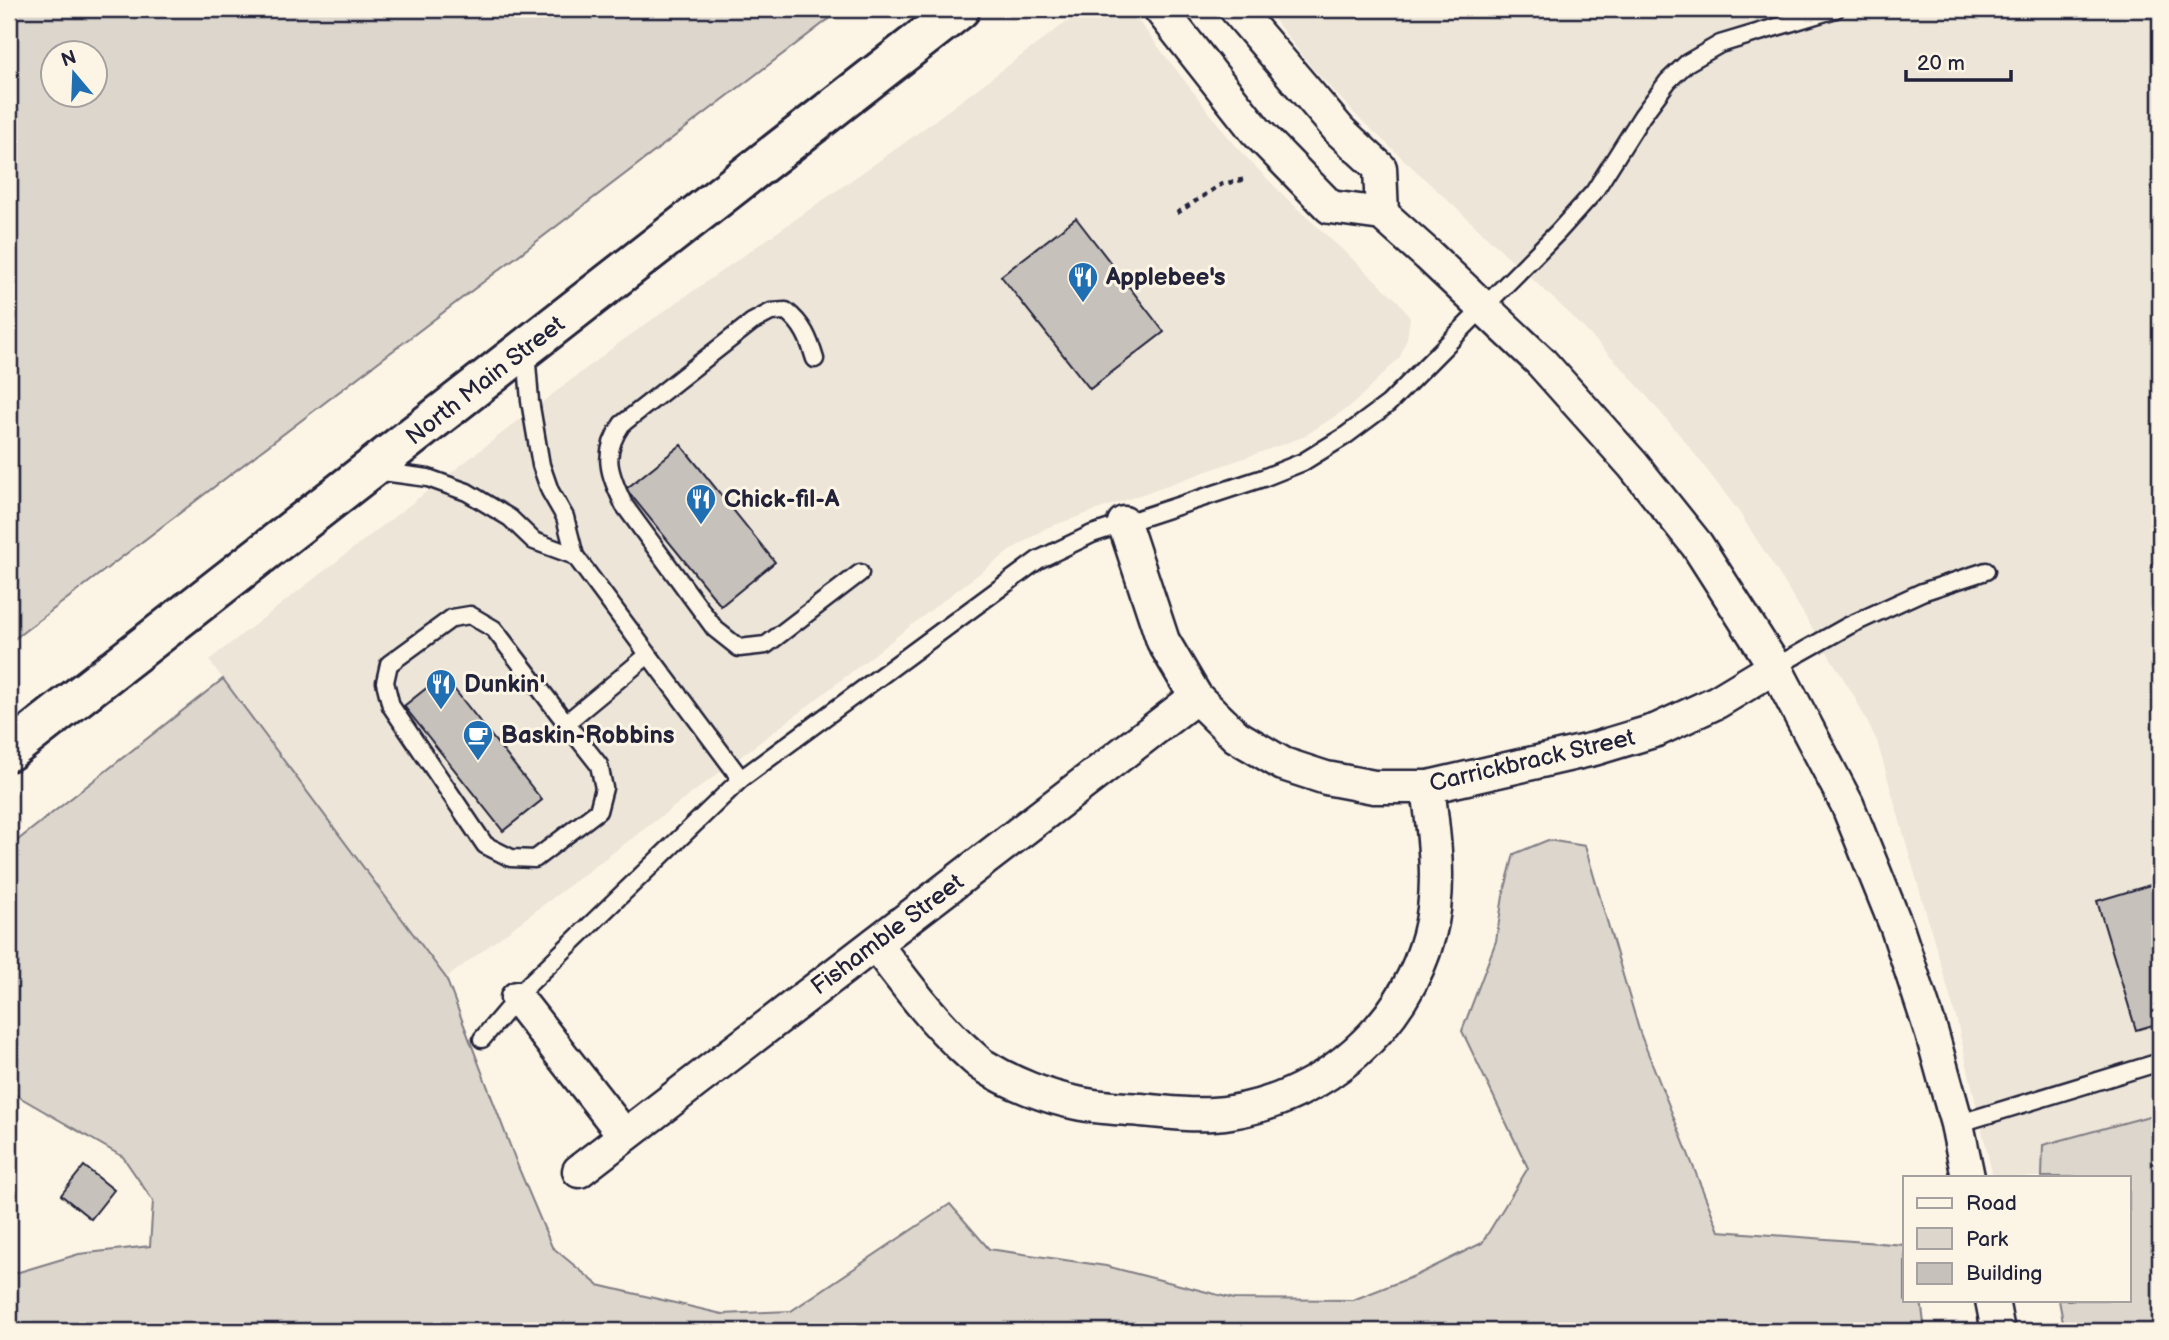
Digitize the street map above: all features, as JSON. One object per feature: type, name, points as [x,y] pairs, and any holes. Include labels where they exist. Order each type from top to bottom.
[{"type":"highway","name":"North Main Street","points":[[9,751],[960,9]]},
{"type":"street","points":[[1160,9],[1256,131],[1330,207],[1382,214],[1541,362],[1633,465],[1697,545],[1775,667],[1847,804],[1897,928],[1932,1034],[1968,1176]]},
{"type":"street","points":[[1236,9],[1340,131],[1380,168],[1382,214]]},
{"type":"street","name":"Carrickbrack Street","points":[[1124,523],[1163,641],[1196,697],[1236,736],[1283,764],[1326,779],[1374,787],[1429,787],[1594,749],[1657,730],[1717,702],[1775,667]]},
{"type":"street","name":"Fishamble Street","points":[[579,1171],[1196,697]]},
{"type":"street","points":[[875,944],[942,1029],[982,1066],[1031,1088],[1078,1104],[1191,1115],[1231,1112],[1276,1100],[1317,1081],[1349,1059],[1379,1030],[1402,1000],[1418,970],[1430,933],[1436,889],[1436,844],[1429,787]]},
{"type":"street","points":[[517,998],[624,1135]]},
{"type":"street","points":[[1992,1302],[1998,1331]]},
{"type":"lane","points":[[482,1039],[517,998],[741,779],[1038,560],[1092,534],[1263,478],[1303,462],[1345,436],[1388,404],[1594,192],[1642,116],[1668,81],[1687,63],[1720,44],[1836,9]]},
{"type":"lane","points":[[814,359],[808,338],[798,320],[786,311],[771,312],[752,322],[622,424],[611,439],[609,460],[616,487],[625,505],[715,629],[739,648],[766,645],[860,573]]},
{"type":"lane","points":[[526,348],[530,401],[541,465],[550,491],[565,517],[575,556],[741,779]]},
{"type":"lane","points":[[368,470],[428,478],[467,492],[509,518],[534,541],[575,556]]},
{"type":"lane","points":[[1775,667],[1848,626],[1922,592],[1986,571]]},
{"type":"lane","points":[[470,615],[494,629],[566,723],[599,765],[604,788],[598,811],[535,859],[511,859],[485,845],[391,706],[385,682],[389,664],[452,618],[470,615]]},
{"type":"lane","points":[[566,723],[648,655]]},
{"type":"lane","points":[[1956,1124],[2160,1062]]},
{"type":"path","points":[[1177,213],[1222,184],[1247,178]]},
{"type":"shaded area","points":[[1089,9],[1120,9],[1139,22],[1236,147],[1287,199],[1398,301],[1410,318],[1400,357],[1352,405],[1303,437],[1046,528],[1011,550],[446,978],[209,660],[619,343],[903,144],[1064,24]]},
{"type":"shaded area","points":[[1266,9],[2160,9],[2160,1166],[2127,1176],[1993,1176],[1957,1021],[1877,741],[1853,694],[1737,509],[1684,440],[1627,373],[1570,314],[1356,115],[1312,68]]},
{"type":"green space","points":[[9,9],[842,9],[9,643]]},
{"type":"green space","points":[[223,679],[446,978],[519,1169],[552,1247],[598,1285],[722,1314],[791,1311],[950,1204],[989,1249],[1106,1266],[1234,1299],[1353,1300],[1417,1275],[1482,1243],[1528,1168],[1462,1031],[1496,941],[1503,896],[1514,854],[1548,840],[1585,846],[1640,1033],[1719,1231],[1903,1245],[1903,1302],[1921,1302],[1925,1331],[9,1331],[9,1275],[79,1254],[150,1246],[153,1201],[123,1157],[9,1091],[9,847]]},
{"type":"green space","points":[[2160,1113],[2160,1331],[2068,1331],[2063,1322],[2059,1302],[2130,1302],[2130,1176],[2042,1176],[2043,1145]]},
{"type":"building","name":"Applebee's","points":[[1076,218],[1164,332],[1090,389],[1001,276]]},
{"type":"building","name":"Chick-fil-A","points":[[681,445],[775,562],[721,606],[626,489]]},
{"type":"building","points":[[443,675],[542,800],[503,831],[404,706]]},
{"type":"building","points":[[2160,882],[2160,1023],[2136,1030],[2097,901]]},
{"type":"building","points":[[84,1166],[114,1190],[91,1219],[61,1195]]},
{"type":"place","name":"Applebee's","points":[[1083,304]]},
{"type":"place","name":"Chick-fil-A","points":[[701,526]]},
{"type":"place","name":"Dunkin'","points":[[441,711]]},
{"type":"place","name":"Baskin-Robbins","points":[[478,762]]}]
